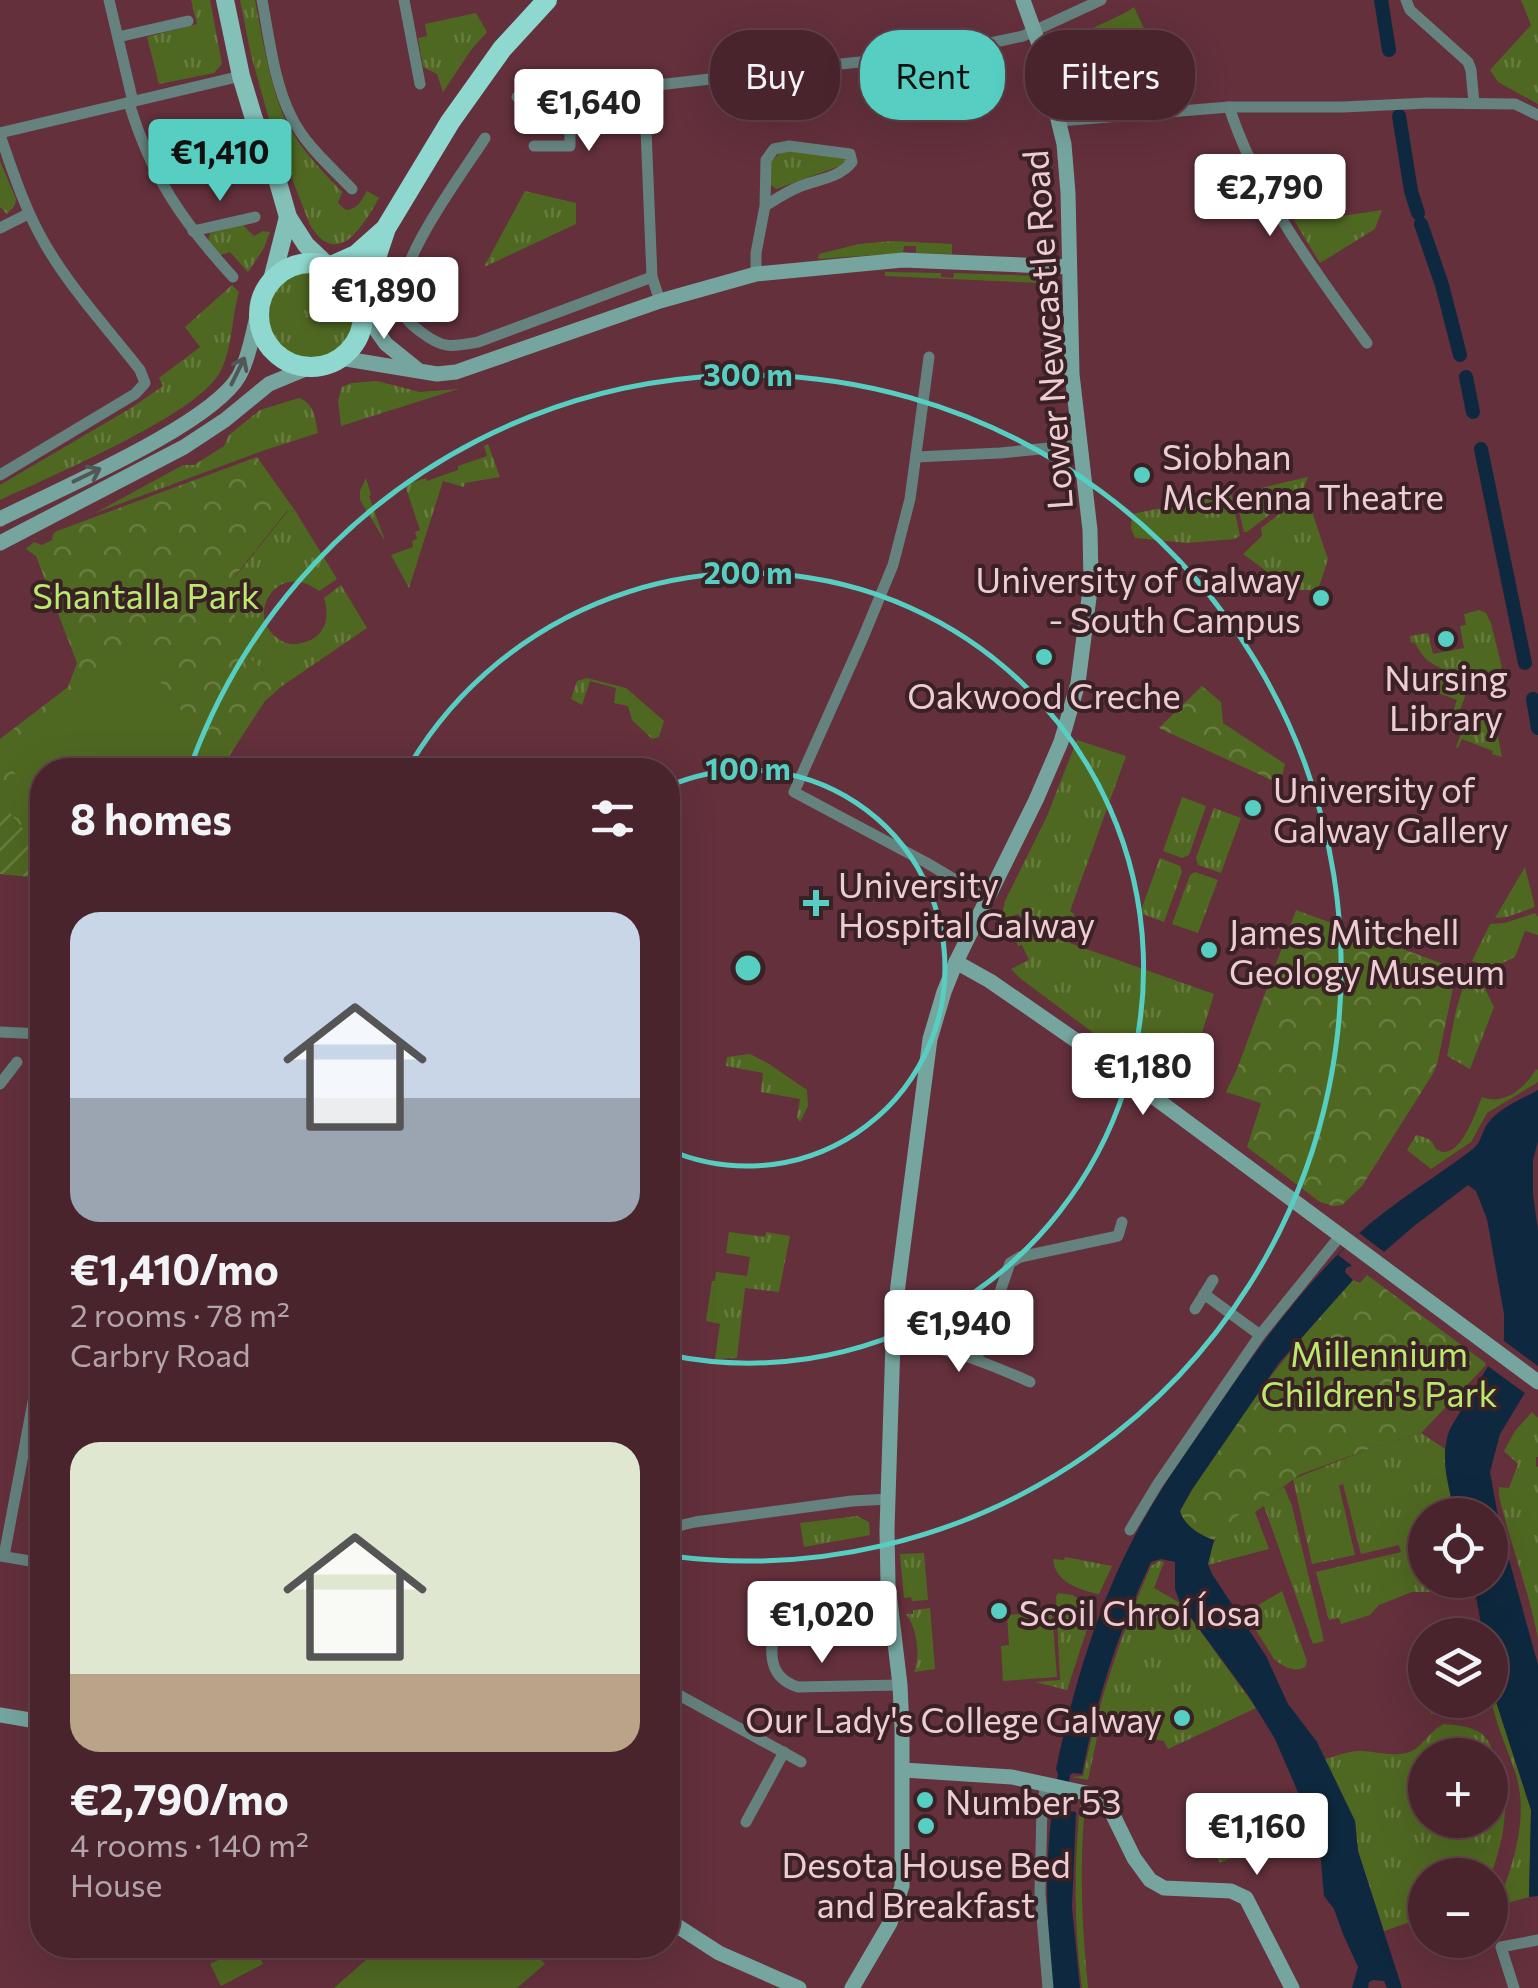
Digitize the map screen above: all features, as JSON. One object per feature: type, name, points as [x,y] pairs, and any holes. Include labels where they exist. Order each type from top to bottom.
[{"type":"highway","points":[[386,228],[356,254],[329,265],[299,264],[284,269],[272,280],[263,293],[259,324],[277,355],[310,367],[330,364],[353,346],[361,331],[363,307],[386,228],[478,80],[547,0]]},
{"type":"highway","points":[[329,265],[348,277],[363,307]]},
{"type":"main road","points":[[225,0],[254,119],[288,217],[306,244],[329,265]]},
{"type":"main road","name":"Lower Newcastle Road","points":[[1023,0],[1035,30]]},
{"type":"main road","name":"Lower Newcastle Road","points":[[852,1988],[890,1923],[900,1896],[900,1685],[886,1543],[894,1342],[930,1039],[956,962],[1049,772],[1070,716],[1088,614],[1091,558],[1072,374],[1068,193],[1060,121]]},
{"type":"main road","points":[[272,280],[288,217]]},
{"type":"main road","points":[[340,358],[420,372],[456,372],[660,301],[756,274],[904,260],[1069,267]]},
{"type":"main road","points":[[363,307],[386,344],[420,372]]},
{"type":"main road","points":[[0,519],[134,452],[193,418],[226,392],[243,366],[259,308]]},
{"type":"main road","points":[[0,543],[184,446],[225,420],[269,384],[310,367]]},
{"type":"main road","points":[[956,962],[1097,1055],[1537,1382]]},
{"type":"main road","points":[[0,1715],[30,1720]]},
{"type":"main road","points":[[903,1770],[1012,1777],[1095,1795],[1106,1804],[1144,1874],[1156,1884],[1174,1889],[1231,1892],[1246,1898],[1292,1988]]},
{"type":"main road","points":[[680,1928],[719,1954],[799,1988]]},
{"type":"street","points":[[109,0],[139,136],[157,177],[193,230],[233,277]]},
{"type":"street","points":[[262,0],[272,54],[290,114],[314,149],[352,189]]},
{"type":"street","points":[[404,0],[420,84]]},
{"type":"street","points":[[1035,30],[1102,0]]},
{"type":"street","points":[[1406,0],[1410,10],[1468,62],[1474,103]]},
{"type":"street","points":[[118,37],[188,21]]},
{"type":"street","points":[[516,97],[859,62],[1025,35]]},
{"type":"street","points":[[2,470],[135,394],[145,382],[140,370],[58,266],[28,214],[0,134],[242,76]]},
{"type":"street","points":[[534,146],[570,146],[570,94]]},
{"type":"street","points":[[645,104],[652,276],[660,301]]},
{"type":"street","points":[[1060,121],[1229,106],[1514,104],[1538,115]]},
{"type":"street","points":[[1229,106],[1263,189],[1367,343]]},
{"type":"street","points":[[485,138],[406,270],[401,306],[408,322],[436,344],[454,347],[478,342],[652,276]]},
{"type":"street","points":[[756,274],[765,206],[766,160],[774,149],[789,146],[850,154],[852,162],[846,169],[786,192],[765,206]]},
{"type":"street","points":[[0,228],[28,214]]},
{"type":"street","points":[[193,230],[255,217]]},
{"type":"street","points":[[929,358],[906,515],[893,565],[794,792],[987,899]]},
{"type":"street","points":[[916,457],[1018,452],[1079,444]]},
{"type":"street","points":[[0,1032],[30,1033]]},
{"type":"street","points":[[0,1084],[17,1062]]},
{"type":"street","points":[[976,1358],[1010,1263],[1020,1257],[1118,1236],[1122,1222]]},
{"type":"street","points":[[1130,1530],[1260,1335],[1344,1240]]},
{"type":"street","points":[[1195,1309],[1213,1280]]},
{"type":"street","points":[[1204,1294],[1260,1335]]},
{"type":"street","points":[[894,1342],[976,1358],[1030,1382]]},
{"type":"street","points":[[30,1415],[2,1556],[30,1561]]},
{"type":"street","points":[[680,1526],[888,1498]]},
{"type":"street","points":[[776,1612],[773,1665],[785,1682],[798,1687],[900,1685]]},
{"type":"street","points":[[680,1696],[801,1762]]},
{"type":"street","points":[[746,1822],[784,1752]]},
{"type":"street","points":[[1048,1988],[1040,1893],[1042,1807],[1051,1785]]},
{"type":"street","points":[[1514,1988],[1501,1947],[1538,1940]]},
{"type":"green space","points":[[191,0],[210,0],[222,64],[214,73],[159,84],[147,37],[197,24]]},
{"type":"green space","points":[[240,0],[255,0],[281,110],[305,151],[342,192],[338,203],[346,210],[353,208],[367,191],[379,198],[358,230],[340,244],[320,238],[310,225],[269,119]]},
{"type":"green space","points":[[1521,0],[1538,0],[1538,104],[1498,82],[1490,70],[1531,25]]},
{"type":"green space","points":[[1134,7],[1145,30],[1090,30]]},
{"type":"green space","points":[[476,13],[487,32],[443,92],[437,74],[423,67],[418,38],[427,36],[425,24]]},
{"type":"green space","points":[[784,149],[846,155],[848,163],[776,189],[771,185],[771,162]]},
{"type":"green space","points":[[1331,158],[1342,216],[1382,210],[1375,229],[1320,263],[1277,192],[1283,179]]},
{"type":"green space","points":[[0,161],[16,199],[7,214],[0,207]]},
{"type":"green space","points":[[525,191],[576,203],[576,224],[484,267]]},
{"type":"green space","points":[[243,225],[254,236],[270,232],[248,272],[230,252],[220,255],[208,241],[210,233]]},
{"type":"green space","points":[[859,244],[952,244],[952,254],[916,253],[916,246],[904,246],[903,253],[818,259],[819,254]]},
{"type":"green space","points":[[309,271],[326,274],[340,284],[350,298],[350,332],[340,346],[326,356],[309,359],[292,356],[278,346],[268,332],[265,315],[268,298],[278,284],[292,274]]},
{"type":"green space","points":[[885,272],[941,273],[941,277],[953,278],[954,273],[1039,276],[1039,283],[885,276]]},
{"type":"green space","points":[[232,285],[239,292],[227,354],[219,374],[204,391],[152,426],[0,500],[0,485],[163,386],[159,378],[200,347],[185,327]]},
{"type":"green space","points":[[377,381],[420,392],[458,389],[341,426],[338,401],[342,387]]},
{"type":"green space","points":[[299,398],[311,408],[318,433],[95,513],[183,465],[194,465],[224,446],[229,435],[260,410]]},
{"type":"green space","points":[[488,444],[500,477],[465,483],[464,487],[443,481],[409,588],[391,555],[413,547],[415,532],[420,530],[405,485],[426,478],[427,481],[487,456],[484,446]]},
{"type":"green space","name":"Shantalla Park","points":[[257,457],[296,512],[287,511],[235,576],[235,646],[282,686],[265,701],[228,758],[30,758],[30,877],[0,874],[0,739],[68,687],[77,663],[36,556],[26,549],[34,542],[42,545],[52,540],[57,531]]},
{"type":"green space","points":[[1308,477],[1303,489],[1244,532],[1235,494]]},
{"type":"green space","points":[[366,478],[369,496],[385,541],[360,500]]},
{"type":"green space","points":[[1231,494],[1240,536],[1234,539],[1187,543],[1135,538],[1131,528],[1132,514]]},
{"type":"green space","points":[[1306,494],[1328,559],[1318,590],[1292,590],[1243,554],[1262,536],[1261,528]]},
{"type":"green space","points":[[288,511],[296,512],[337,579],[319,591],[304,583],[290,582],[278,587],[269,595],[265,607],[270,631],[290,644],[312,639],[325,624],[324,598],[341,585],[367,628],[282,686],[235,646],[235,577]]},
{"type":"green space","points":[[1479,610],[1486,613],[1491,623],[1502,667],[1497,675],[1471,677],[1445,670],[1411,643],[1410,636],[1428,633],[1433,654],[1464,648],[1460,626],[1466,625],[1464,614]]},
{"type":"green space","points":[[137,650],[212,752],[204,758],[30,758],[30,794],[0,749]]},
{"type":"green space","points":[[1442,674],[1470,684],[1457,717],[1452,715],[1457,700],[1436,692]]},
{"type":"green space","points":[[587,678],[626,688],[664,721],[659,737],[652,739],[632,720],[628,706],[614,703],[616,688],[590,681],[582,705],[571,699],[577,681]]},
{"type":"green space","points":[[1202,686],[1221,702],[1223,723],[1285,764],[1280,784],[1159,728]]},
{"type":"green space","points":[[1481,712],[1494,716],[1502,757],[1462,739],[1456,747],[1460,736]]},
{"type":"green space","points":[[1077,740],[1126,756],[1070,911],[1074,914],[1076,934],[1028,923],[1018,914],[1013,916],[1014,925],[999,930],[1005,901],[1047,816]]},
{"type":"green space","points":[[1182,797],[1206,806],[1189,855],[1182,858],[1163,851]]},
{"type":"green space","points":[[0,801],[30,837],[30,877],[0,874]]},
{"type":"green space","points":[[1214,808],[1241,818],[1221,873],[1198,865],[1196,858]]},
{"type":"green space","points":[[1160,858],[1180,866],[1182,872],[1164,922],[1140,913]]},
{"type":"green space","points":[[1525,867],[1535,907],[1495,918]]},
{"type":"green space","points":[[1195,872],[1218,880],[1198,933],[1172,924],[1190,875]]},
{"type":"green space","points":[[1296,910],[1457,969],[1434,1072],[1362,1186],[1342,1205],[1320,1202],[1247,1147],[1261,1103],[1226,1092]]},
{"type":"green space","points":[[1535,913],[1538,935],[1525,931],[1515,957],[1492,968],[1472,961],[1490,924]]},
{"type":"green space","points":[[1026,932],[1061,940],[1214,994],[1183,1086],[1174,1089],[1162,1084],[1021,979],[1011,969],[1029,960],[1015,938]]},
{"type":"green space","points":[[1467,974],[1480,979],[1494,1007],[1470,1069],[1447,1056]]},
{"type":"green space","points":[[750,1054],[807,1090],[808,1106],[800,1122],[800,1099],[761,1092],[763,1073],[726,1066],[727,1057]]},
{"type":"green space","points":[[1536,1069],[1538,1082],[1487,1113],[1471,1142],[1431,1169],[1407,1150],[1416,1135],[1429,1139],[1436,1149],[1452,1150],[1471,1124],[1482,1097],[1499,1099],[1514,1093]]},
{"type":"green space","points":[[729,1232],[790,1236],[779,1292],[745,1288],[737,1358],[715,1359],[720,1324],[706,1321],[712,1281],[716,1272],[747,1276],[750,1257],[726,1253]]},
{"type":"green space","name":"Millennium Children's Park","points":[[1367,1275],[1487,1364],[1421,1433],[1299,1475],[1235,1517],[1214,1540],[1197,1532],[1184,1521],[1180,1511],[1218,1449],[1305,1334],[1353,1280],[1360,1283]]},
{"type":"green space","points":[[1532,1412],[1538,1418],[1538,1639],[1508,1532],[1508,1498],[1499,1496],[1499,1487],[1509,1488],[1518,1464],[1504,1451]]},
{"type":"green space","points":[[1421,1433],[1445,1449],[1452,1498],[1408,1498],[1408,1594],[1379,1605],[1370,1615],[1341,1624],[1339,1618],[1329,1620],[1316,1572],[1401,1552],[1399,1545],[1361,1554],[1343,1484],[1339,1486],[1355,1555],[1312,1564],[1293,1479]]},
{"type":"green space","points":[[1284,1487],[1324,1641],[1313,1644],[1264,1506],[1255,1512],[1269,1549],[1208,1565],[1217,1536],[1225,1526]]},
{"type":"green space","points":[[857,1516],[869,1522],[870,1535],[804,1547],[800,1523]]},
{"type":"green space","points":[[924,1553],[928,1600],[912,1601],[911,1597],[904,1598],[900,1554]]},
{"type":"green space","points":[[1065,1557],[1112,1566],[1099,1594],[1076,1587],[1058,1574],[1053,1559]]},
{"type":"green space","points":[[1164,1562],[1154,1588],[1180,1603],[1256,1708],[1168,1749],[1164,1741],[1099,1728],[1088,1780],[1072,1777],[1083,1776],[1120,1643],[1151,1566]]},
{"type":"green space","points":[[1282,1591],[1307,1661],[1301,1669],[1289,1668],[1274,1659],[1245,1613]]},
{"type":"green space","points":[[1058,1593],[1072,1595],[1094,1608],[1067,1690],[1035,1682],[1060,1680]]},
{"type":"green space","points":[[930,1608],[935,1669],[914,1672],[917,1642],[906,1614]]},
{"type":"green space","points":[[1052,1612],[1057,1677],[1003,1681],[1001,1646],[1009,1645],[1007,1615]]},
{"type":"green space","points":[[1496,1718],[1501,1718],[1508,1738],[1503,1738]]},
{"type":"green space","points":[[1444,1724],[1473,1729],[1485,1738],[1427,1738]]},
{"type":"green space","points":[[1508,1739],[1531,1810],[1529,1897],[1508,1903],[1508,1873],[1520,1825]]},
{"type":"green space","points":[[1357,1751],[1406,1753],[1408,1838],[1501,1838],[1496,1858],[1408,1858],[1408,1923],[1384,1931],[1358,1851],[1355,1821],[1325,1759]]},
{"type":"green space","points":[[1080,1804],[1085,1805],[1082,1896],[1088,1988],[1082,1988],[1076,1919]]},
{"type":"green space","points":[[1238,1827],[1248,1850],[1220,1863],[1209,1840]]},
{"type":"green space","points":[[222,1958],[260,1958],[263,1964],[221,1986],[210,1964]]},
{"type":"green space","points":[[368,1958],[540,1958],[545,1964],[517,1988],[334,1988]]},
{"type":"water","points":[[1538,1090],[1533,1194],[1538,1231],[1538,1371],[1500,1434],[1490,1472],[1495,1498],[1452,1498],[1446,1471],[1445,1449],[1451,1427],[1504,1340],[1504,1314],[1487,1219],[1476,1191],[1468,1185],[1384,1252],[1346,1268],[1353,1280],[1279,1363],[1180,1511],[1193,1529],[1214,1540],[1208,1564],[1212,1574],[1266,1656],[1288,1704],[1317,1742],[1355,1821],[1358,1851],[1402,1988],[1387,1988],[1384,1981],[1373,1980],[1368,1988],[1352,1988],[1358,1967],[1334,1909],[1324,1896],[1320,1850],[1275,1739],[1248,1695],[1180,1603],[1175,1589],[1175,1562],[1161,1559],[1151,1562],[1119,1639],[1082,1774],[1070,1775],[1065,1807],[1076,1812],[1072,1907],[1080,1988],[1053,1988],[1047,1881],[1056,1769],[1089,1645],[1140,1526],[1238,1377],[1319,1274],[1371,1223],[1473,1149],[1488,1123],[1511,1104]]},
{"type":"water","points":[[1508,1556],[1538,1665],[1538,1896],[1529,1897],[1531,1810],[1501,1718],[1508,1718],[1508,1618],[1480,1618],[1476,1598],[1508,1598]]},
{"type":"pier","points":[[1359,1233],[1388,1255],[1355,1268],[1338,1255]]},
{"type":"pier","points":[[1500,1338],[1538,1366],[1538,1377],[1526,1394],[1485,1364]]},
{"type":"waterway","points":[[1381,0],[1389,50]]},
{"type":"waterway","points":[[1399,116],[1418,213]]},
{"type":"waterway","points":[[1421,224],[1460,355]]},
{"type":"waterway","points":[[1466,377],[1473,412]]},
{"type":"waterway","points":[[1481,449],[1525,663]]},
{"type":"waterway","points":[[1533,699],[1538,728]]},
{"type":"place","name":"Siobhan McKenna Theatre","points":[[1142,475]]},
{"type":"place","name":"University of Galway - South Campus","points":[[1321,598]]},
{"type":"place","name":"Nursing Library","points":[[1446,639]]},
{"type":"place","name":"Oakwood Creche","points":[[1044,657]]},
{"type":"place","name":"University of Galway Gallery","points":[[1253,808]]},
{"type":"place","name":"University Hospital Galway","points":[[816,903]]},
{"type":"place","name":"James Mitchell Geology Museum","points":[[1209,950]]},
{"type":"place","name":"Scoil Chroí Íosa","points":[[999,1611]]},
{"type":"place","name":"Our Lady's College Galway","points":[[1182,1718]]},
{"type":"place","name":"Number 53","points":[[925,1800]]},
{"type":"place","name":"Desota House Bed and Breakfast","points":[[926,1826]]}]
